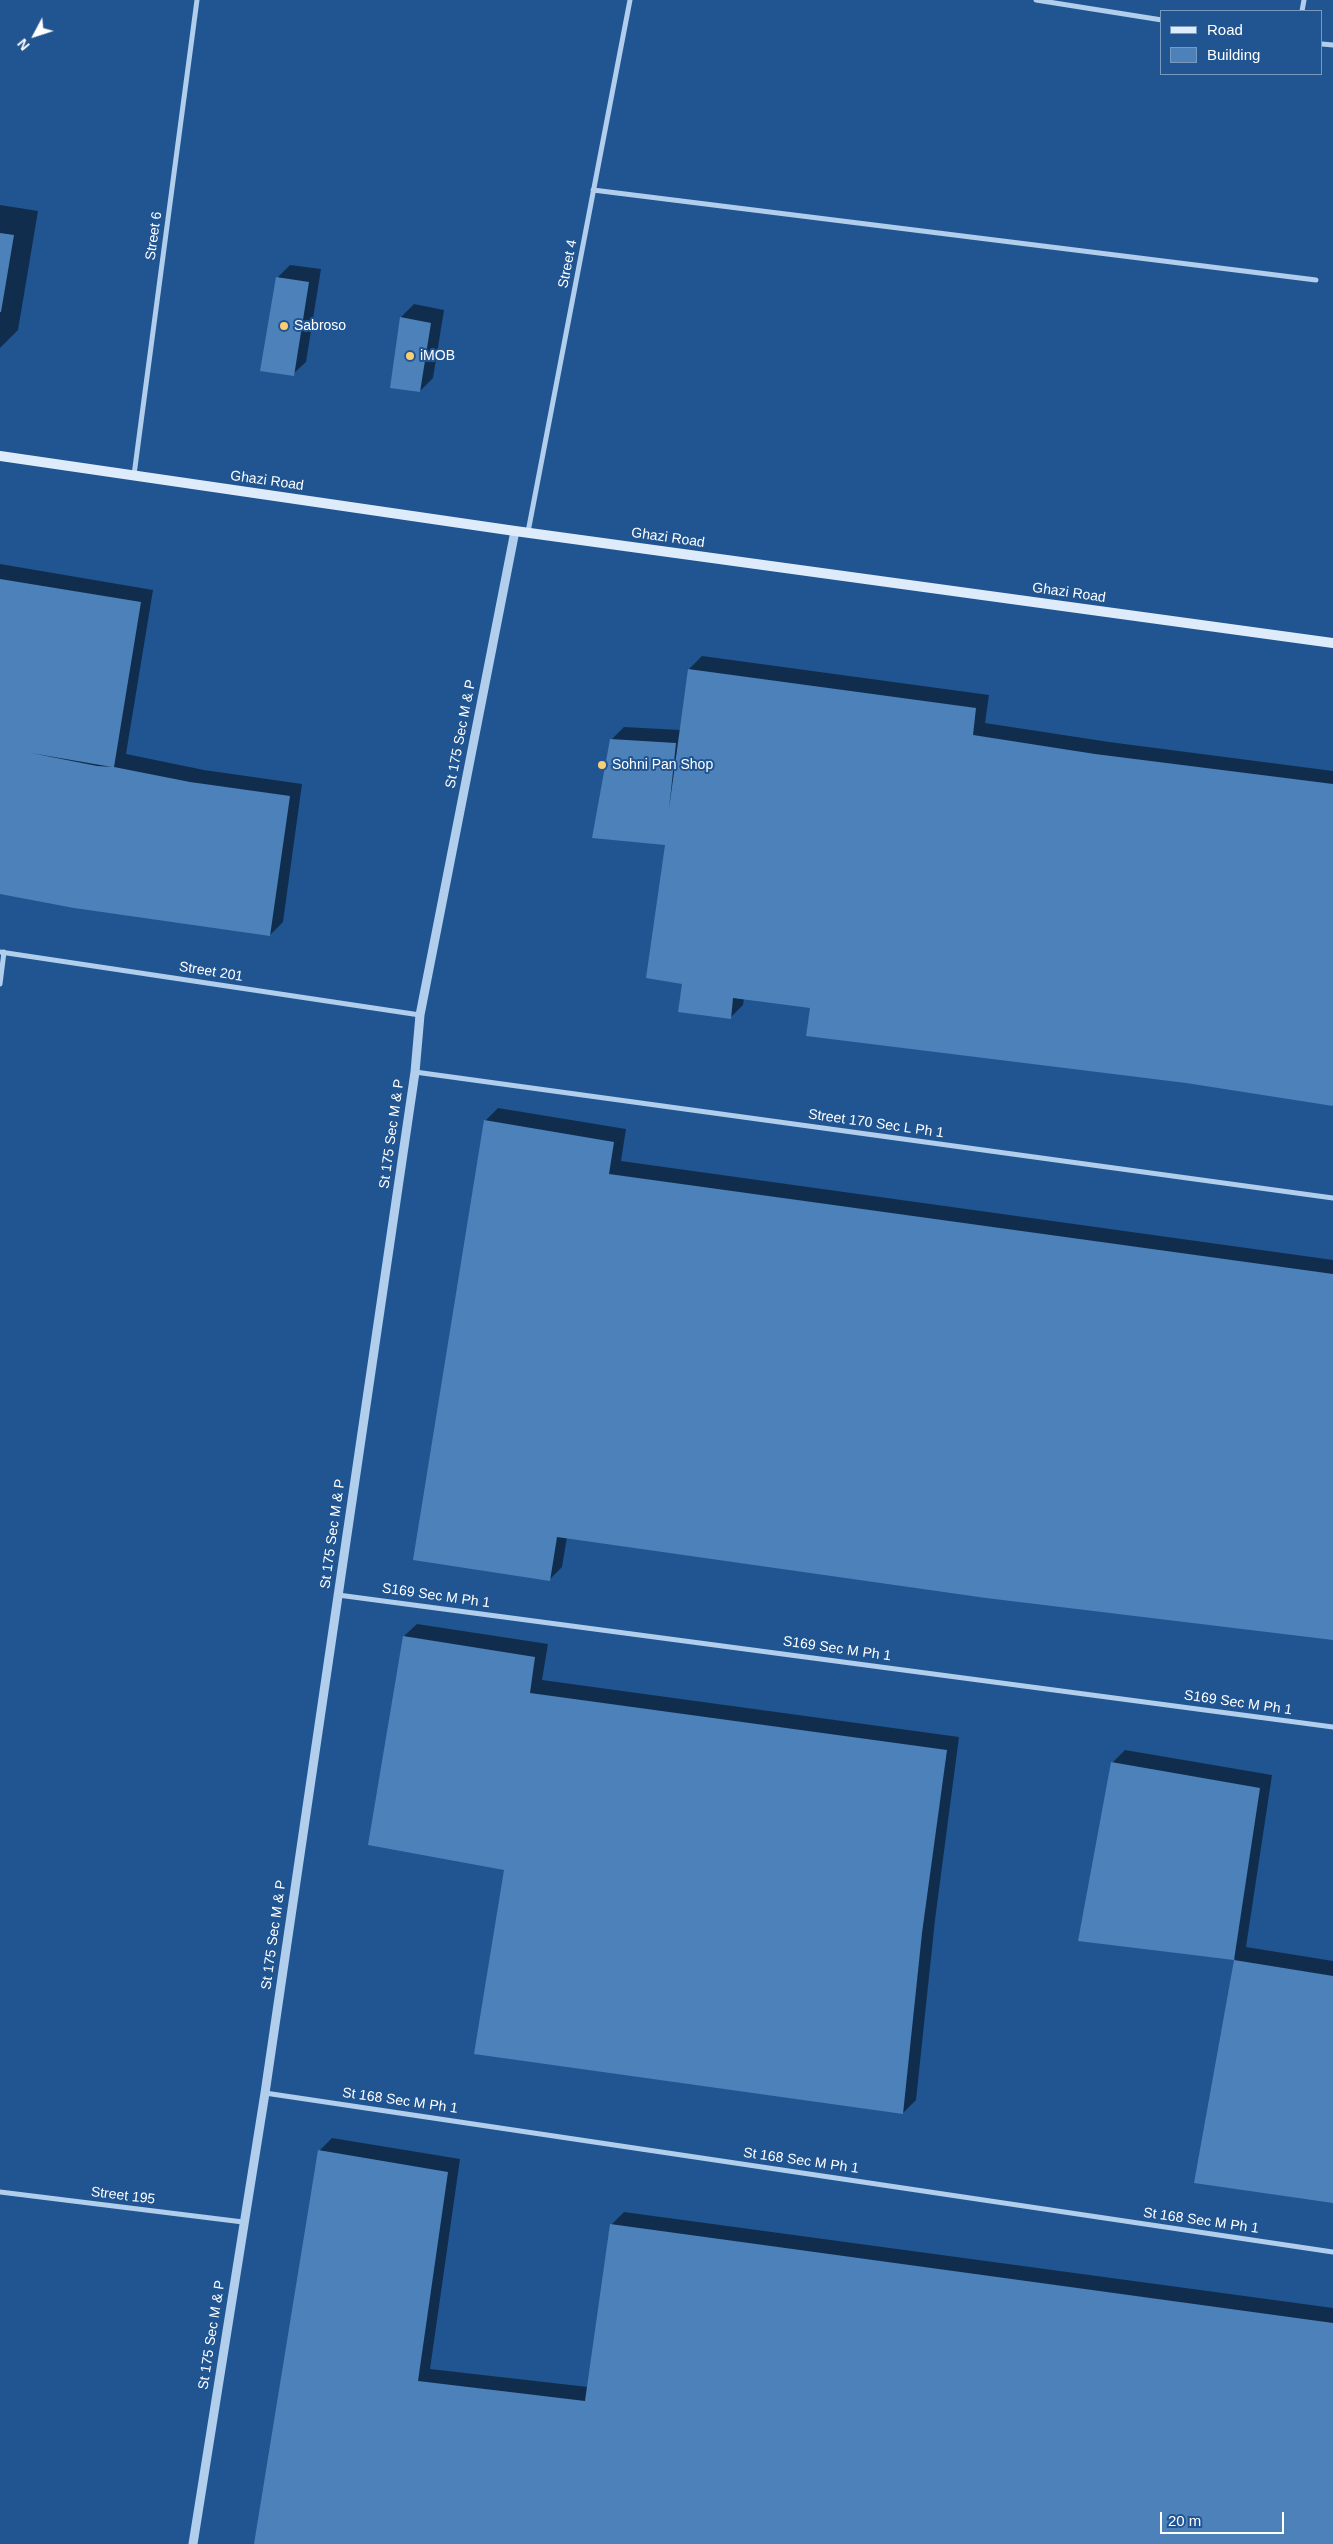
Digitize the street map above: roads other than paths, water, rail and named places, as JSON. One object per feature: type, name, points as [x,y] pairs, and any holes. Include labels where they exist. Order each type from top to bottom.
[{"type":"main road","name":"Ghazi Road","points":[[0,456],[528,533],[1333,644]]},
{"type":"street","name":"Street 6","points":[[134,476],[197,0]]},
{"type":"street","name":"Street 4","points":[[528,533],[630,0]]},
{"type":"street","points":[[1036,0],[1160,20]]},
{"type":"street","points":[[593,190],[1316,280]]},
{"type":"street","name":"St 175 Sec M & P","points":[[193,2544],[265,2093],[415,1072],[420,1015],[515,531]]},
{"type":"street","points":[[0,984],[2,952]]},
{"type":"street","name":"Street 201","points":[[2,952],[420,1015]]},
{"type":"street","name":"Street 170 Sec L Ph 1","points":[[415,1072],[1333,1198]]},
{"type":"street","name":"S169 Sec M Ph 1","points":[[338,1594],[1333,1727]]},
{"type":"street","name":"St 168 Sec M Ph 1","points":[[265,2093],[1333,2252]]},
{"type":"street","name":"Street 195","points":[[0,2192],[243,2222]]},
{"type":"place","name":"Sabroso","points":[[284,326]]},
{"type":"place","name":"iMOB","points":[[410,356]]},
{"type":"place","name":"Sohni Pan Shop","points":[[602,765]]}]
